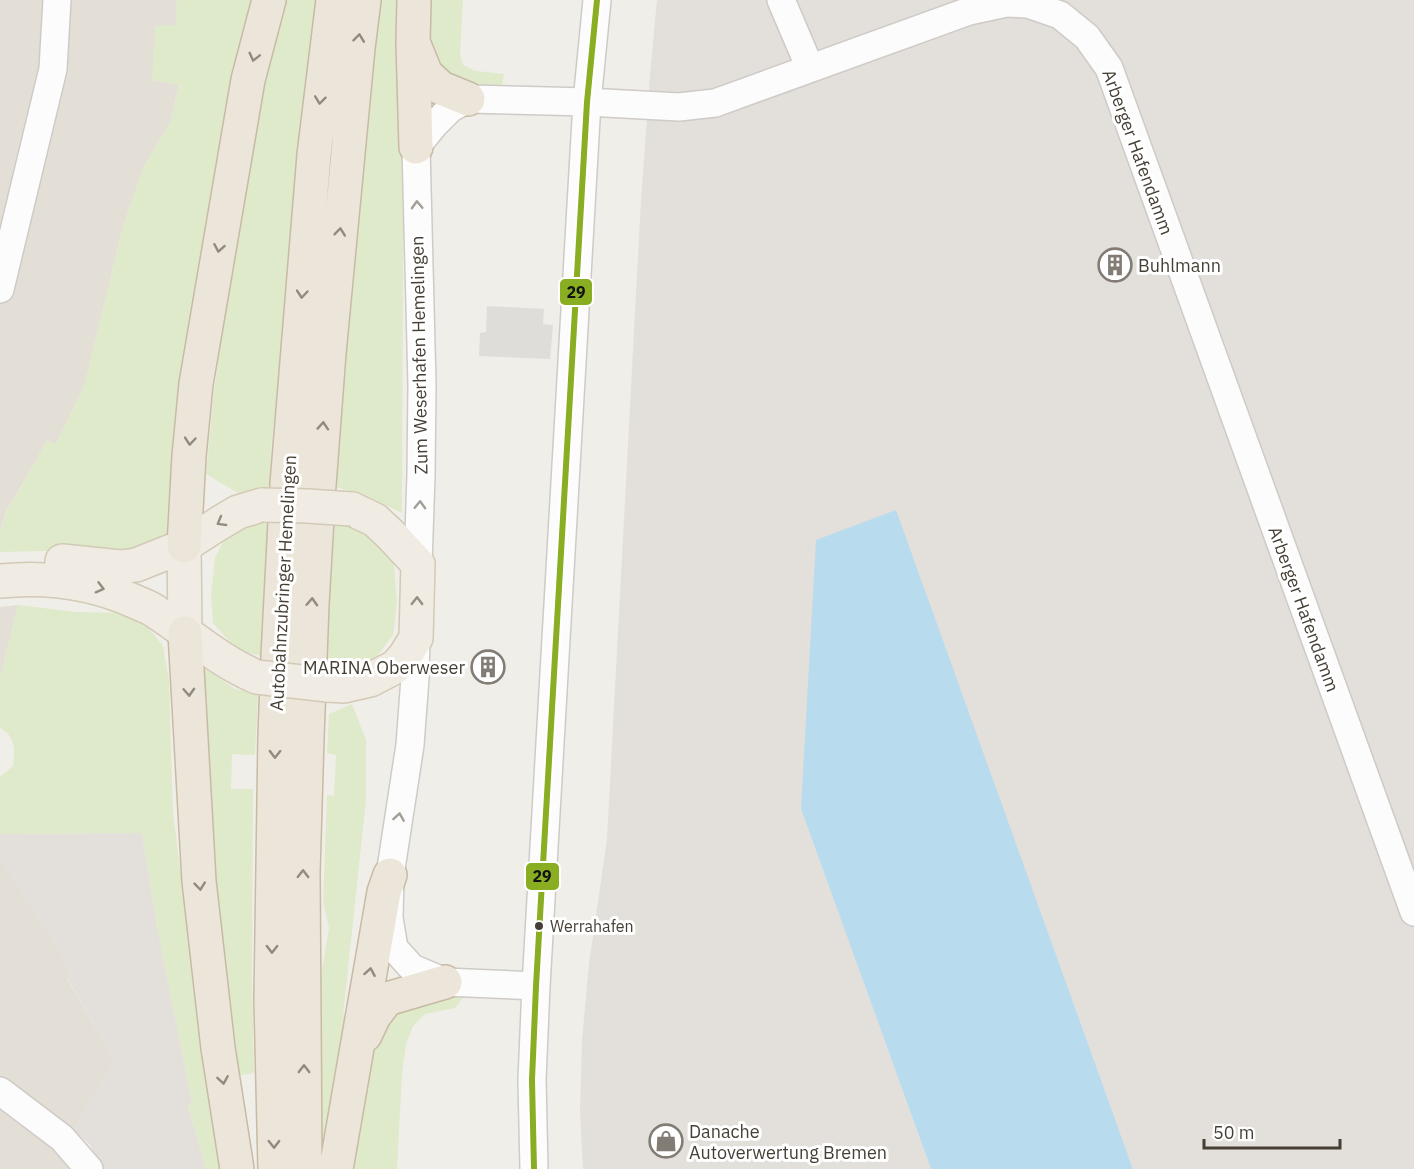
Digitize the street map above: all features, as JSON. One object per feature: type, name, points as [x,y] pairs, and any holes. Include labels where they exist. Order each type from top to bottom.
[{"type":"highway","points":[[184,546],[196,384],[248,80],[269,0]]},
{"type":"highway","name":"Autobahnzubringer Hemelingen","points":[[275,1169],[271,999],[278,656],[287,484],[314,156],[333,0]]},
{"type":"highway","name":"Autobahnzubringer Hemelingen","points":[[304,1169],[303,873],[315,549],[329,353],[364,0]]},
{"type":"highway","points":[[414,0],[416,147]]},
{"type":"highway","points":[[413,43],[426,74],[441,88],[468,99]]},
{"type":"highway","points":[[185,633],[199,881],[218,1048],[237,1169]]},
{"type":"highway","points":[[336,1169],[384,892],[390,874]]},
{"type":"highway","points":[[357,1050],[374,1016],[387,999],[445,982]]},
{"type":"main road","points":[[0,562],[32,560],[136,565],[184,546],[238,512],[262,505],[352,509],[375,520],[418,564],[416,638],[395,667],[382,675],[356,684],[328,685],[257,677],[238,669],[154,610],[113,591],[58,580],[0,581]]},
{"type":"main road","points":[[184,546],[185,633]]},
{"type":"street","points":[[0,289],[53,69],[57,0]]},
{"type":"street","points":[[534,1169],[532,1080],[536,986],[587,102],[597,0]]},
{"type":"street","points":[[782,0],[810,68]]},
{"type":"street","name":"Arberger Hafendamm","points":[[468,99],[679,107],[715,103],[969,11],[1006,3],[1028,4],[1060,15],[1087,37],[1108,68],[1414,912]]},
{"type":"street","points":[[416,147],[452,108],[468,99]]},
{"type":"street","name":"Zum Weserhafen Hemelingen","points":[[416,147],[422,386],[418,564]]},
{"type":"street","points":[[416,638],[410,745],[390,874],[388,918],[394,948],[412,968],[445,982],[536,986]]},
{"type":"street","points":[[0,1091],[62,1137],[89,1169]]},
{"type":"shaded area","points":[[0,0],[177,0],[176,25],[152,80],[179,84],[171,121],[144,166],[124,223],[84,387],[56,444],[47,441],[6,512],[0,531]]},
{"type":"shaded area","points":[[657,0],[1414,0],[1414,1169],[1133,1169],[895,511],[801,809],[931,1169],[583,1169],[580,1111],[582,1041],[589,964],[607,839],[641,200]]},
{"type":"shaded area","points":[[487,306],[544,309],[543,324],[553,325],[550,359],[479,356],[480,333],[486,332]]},
{"type":"shaded area","points":[[18,605],[0,679],[0,607]]},
{"type":"shaded area","points":[[0,832],[1,834],[142,833],[157,926],[192,1102],[188,1106],[206,1169],[104,1169],[90,1145],[74,1130],[115,1060],[67,978],[71,970],[0,858]]},
{"type":"shaded area","points":[[0,858],[71,970],[67,979],[115,1060],[74,1130],[64,1137],[92,1169],[0,1169]]},
{"type":"green space","points":[[177,0],[257,0],[171,537],[137,555],[45,551],[0,552],[0,531],[6,513],[47,441],[56,444],[84,387],[124,223],[144,166],[171,121],[179,85],[152,80],[155,26],[176,25]]},
{"type":"green space","points":[[286,0],[317,0],[271,449],[270,486],[238,493],[206,474],[214,392],[235,242],[260,104]]},
{"type":"green space","points":[[375,0],[404,0],[402,513],[365,495],[332,486]]},
{"type":"green space","points":[[428,0],[463,0],[460,54],[463,65],[476,71],[504,74],[502,87],[462,87],[432,59],[428,29]]},
{"type":"green space","points":[[268,523],[262,656],[244,652],[229,641],[213,623],[211,595],[215,558],[223,542],[245,526]]},
{"type":"green space","points":[[335,524],[363,528],[381,543],[394,565],[397,602],[393,635],[377,656],[357,666],[325,663]]},
{"type":"green space","points":[[18,605],[76,612],[118,613],[147,626],[163,646],[169,681],[173,812],[192,968],[222,1169],[206,1169],[188,1105],[192,1102],[157,926],[142,833],[0,834],[0,777],[13,766],[14,755],[12,740],[0,728],[0,679]]},
{"type":"green space","points":[[196,662],[235,689],[258,693],[255,755],[232,754],[231,789],[253,789],[254,1073],[233,1076],[209,868]]},
{"type":"green space","points":[[352,704],[366,740],[366,800],[343,1015],[356,1017],[332,1156],[315,1169],[320,982],[329,928],[323,901],[327,795],[334,796],[336,755],[327,753],[329,714]]},
{"type":"green space","points":[[439,994],[464,996],[455,1008],[425,1014],[413,1026],[406,1044],[402,1073],[397,1169],[353,1169],[376,1035],[386,1015]]},
{"type":"water","points":[[896,510],[1133,1169],[931,1169],[801,809],[816,540]]},
{"type":"transit line","name":"29","points":[[534,1169],[532,1080],[536,986],[587,102],[597,0]]},
{"type":"place","name":"Buhlmann","points":[[1115,265]]},
{"type":"place","name":"MARINA Oberweser","points":[[488,667]]},
{"type":"place","name":"Werrahafen","points":[[539,926]]},
{"type":"place","name":"Danache Autoverwertung Bremen","points":[[666,1141]]}]
